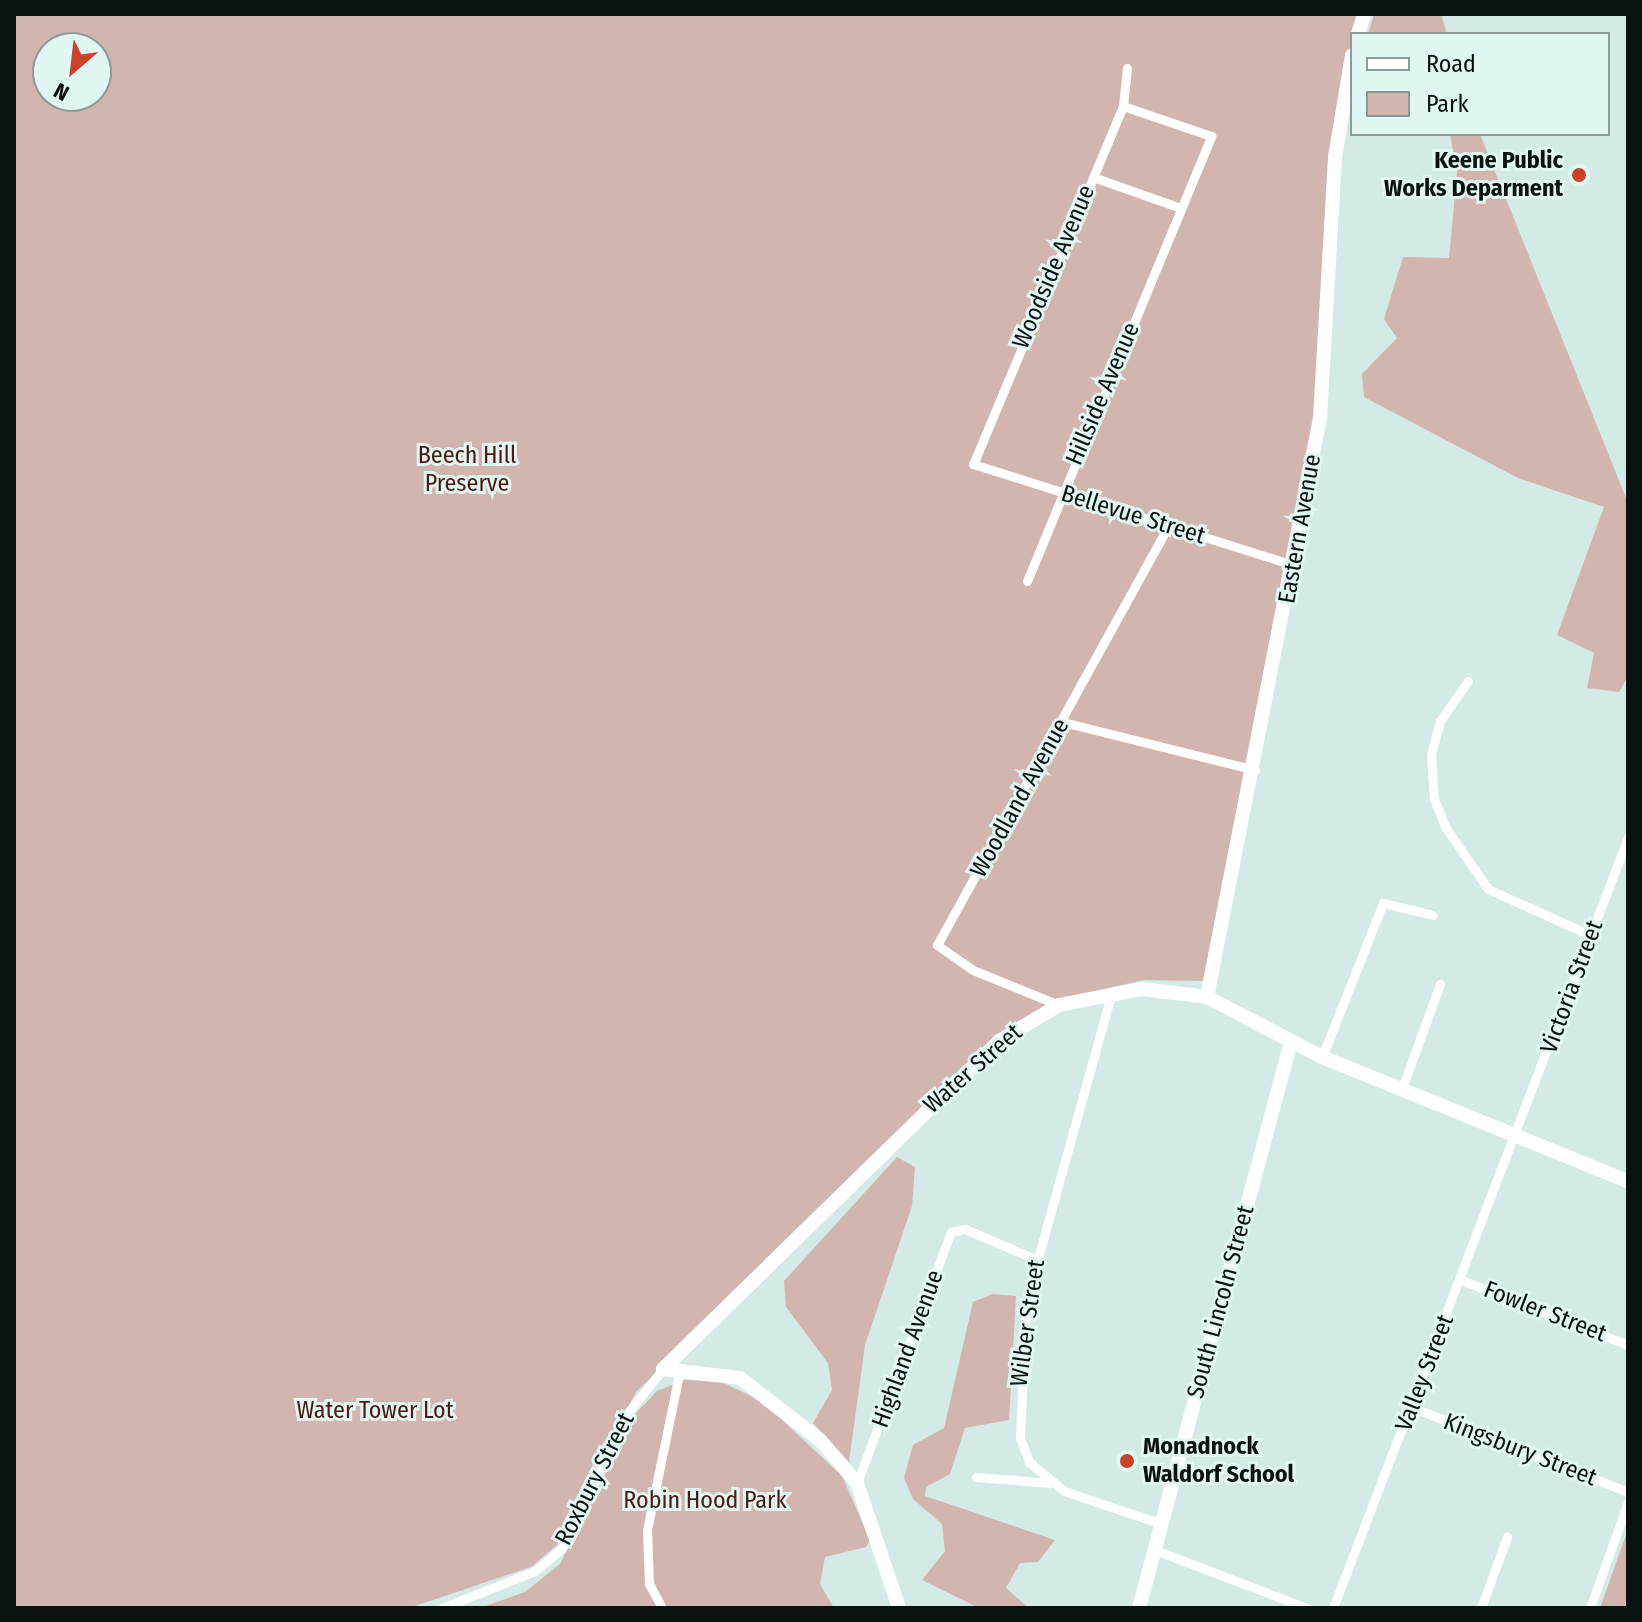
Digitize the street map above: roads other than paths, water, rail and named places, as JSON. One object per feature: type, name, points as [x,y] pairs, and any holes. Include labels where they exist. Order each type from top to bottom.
[{"type":"street","name":"Eastern Avenue","points":[[1207,997],[1255,770],[1324,389],[1335,157],[1350,67]]},
{"type":"street","name":"Woodside Avenue","points":[[973,464],[1123,106],[1127,68]]},
{"type":"street","name":"Hillside Avenue","points":[[1027,581],[1211,136],[1123,106]]},
{"type":"street","points":[[1093,177],[1181,208]]},
{"type":"street","name":"Bellevue Street","points":[[973,464],[1293,565]]},
{"type":"street","name":"Woodland Avenue","points":[[1059,1005],[936,949],[1168,527]]},
{"type":"street","points":[[1468,681],[1440,721],[1431,754],[1434,799],[1446,828],[1488,889],[1592,936]]},
{"type":"street","points":[[1063,722],[1255,770]]},
{"type":"street","name":"Victoria Street","points":[[1516,1137],[1628,837]]},
{"type":"street","points":[[1322,1057],[1383,903],[1433,915]]},
{"type":"street","points":[[1401,1091],[1440,984]]},
{"type":"street","name":"Water Street","points":[[663,1369],[970,1066],[1059,1005],[1159,987],[1207,997],[1322,1057],[1628,1181]]},
{"type":"street","name":"Wilber Street","points":[[1050,1483],[1023,1449],[1018,1414],[1035,1259],[1111,995]]},
{"type":"street","name":"South Lincoln Street","points":[[1139,1608],[1291,1042]]},
{"type":"street","name":"Valley Street","points":[[1333,1608],[1516,1137]]},
{"type":"street","name":"Highland Avenue","points":[[857,1483],[951,1232],[967,1230],[1035,1259]]},
{"type":"street","name":"Fowler Street","points":[[1461,1280],[1628,1345]]},
{"type":"street","points":[[663,1369],[680,1369],[756,1386],[857,1483],[899,1608]]},
{"type":"street","name":"Roxbury Street","points":[[442,1608],[535,1571],[562,1548],[626,1415],[663,1369]]},
{"type":"street","points":[[662,1608],[649,1584],[647,1530],[680,1369]]},
{"type":"street","name":"Kingsbury Street","points":[[1411,1407],[1628,1492]]},
{"type":"street","points":[[976,1477],[1050,1483],[1162,1524]]},
{"type":"street","points":[[1590,1608],[1628,1502]]},
{"type":"street","points":[[1481,1608],[1507,1537]]},
{"type":"street","points":[[1155,1550],[1280,1603],[1307,1608]]},
{"type":"place","name":"Keene Public Works Deparment","points":[[1579,175]]},
{"type":"place","name":"Monadnock Waldorf School","points":[[1127,1461]]},
{"type":"park label","name":"Beech Hill Preserve","points":[[467,470]]},
{"type":"park label","name":"Water Tower Lot","points":[[375,1411]]},
{"type":"park label","name":"Robin Hood Park","points":[[705,1501]]}]
